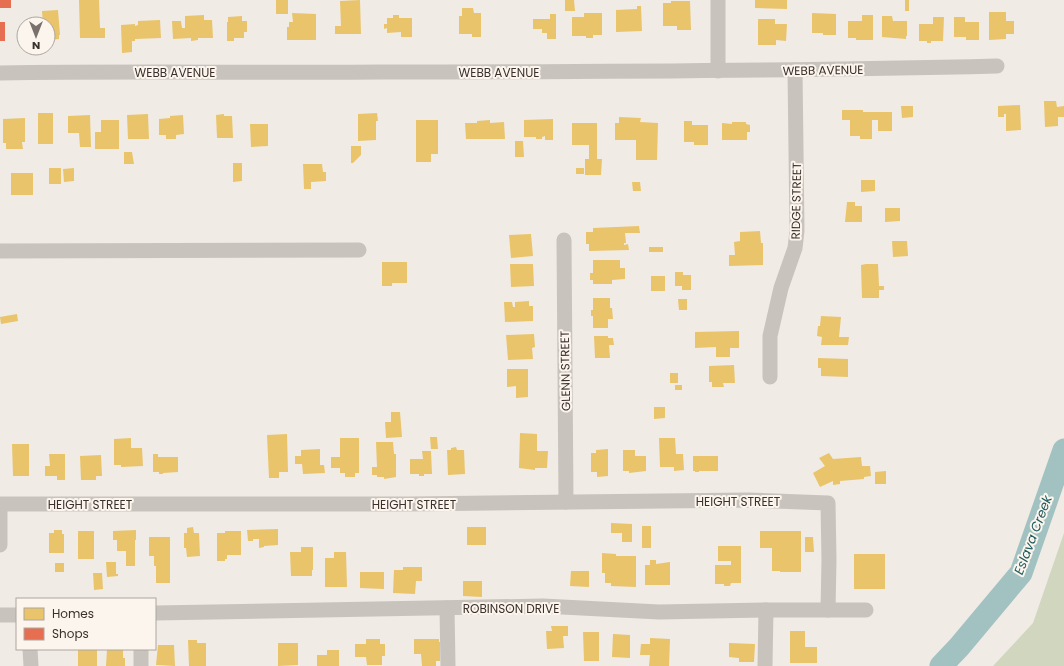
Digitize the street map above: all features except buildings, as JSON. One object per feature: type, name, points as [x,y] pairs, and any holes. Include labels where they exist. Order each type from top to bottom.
[{"type":"street","points":[[718,0],[718,71]]},
{"type":"street","name":"WEBB AVENUE","points":[[0,74],[87,72],[718,71],[997,66]]},
{"type":"street","name":"RIDGE STREET","points":[[770,377],[770,336],[781,288],[795,248],[797,231],[795,70]]},
{"type":"street","name":"GLENN STREET","points":[[564,240],[566,502]]},
{"type":"street","points":[[0,252],[359,250]]},
{"type":"street","name":"HEIGHT STREET","points":[[0,504],[410,504],[748,500],[828,503],[828,610]]},
{"type":"street","points":[[0,504],[0,545]]},
{"type":"street","name":"ROBINSON DRIVE","points":[[156,613],[543,606],[660,612],[866,610]]},
{"type":"street","points":[[447,608],[448,666]]},
{"type":"street","points":[[765,666],[766,610]]},
{"type":"street","points":[[0,615],[16,615]]},
{"type":"street","points":[[30,650],[31,666]]},
{"type":"street","points":[[141,650],[141,666]]},
{"type":"green space","points":[[1064,533],[1064,666],[993,666],[1033,623]]},
{"type":"waterway","name":"Eslava Creek","points":[[941,666],[959,647],[1021,573],[1064,450]]}]
